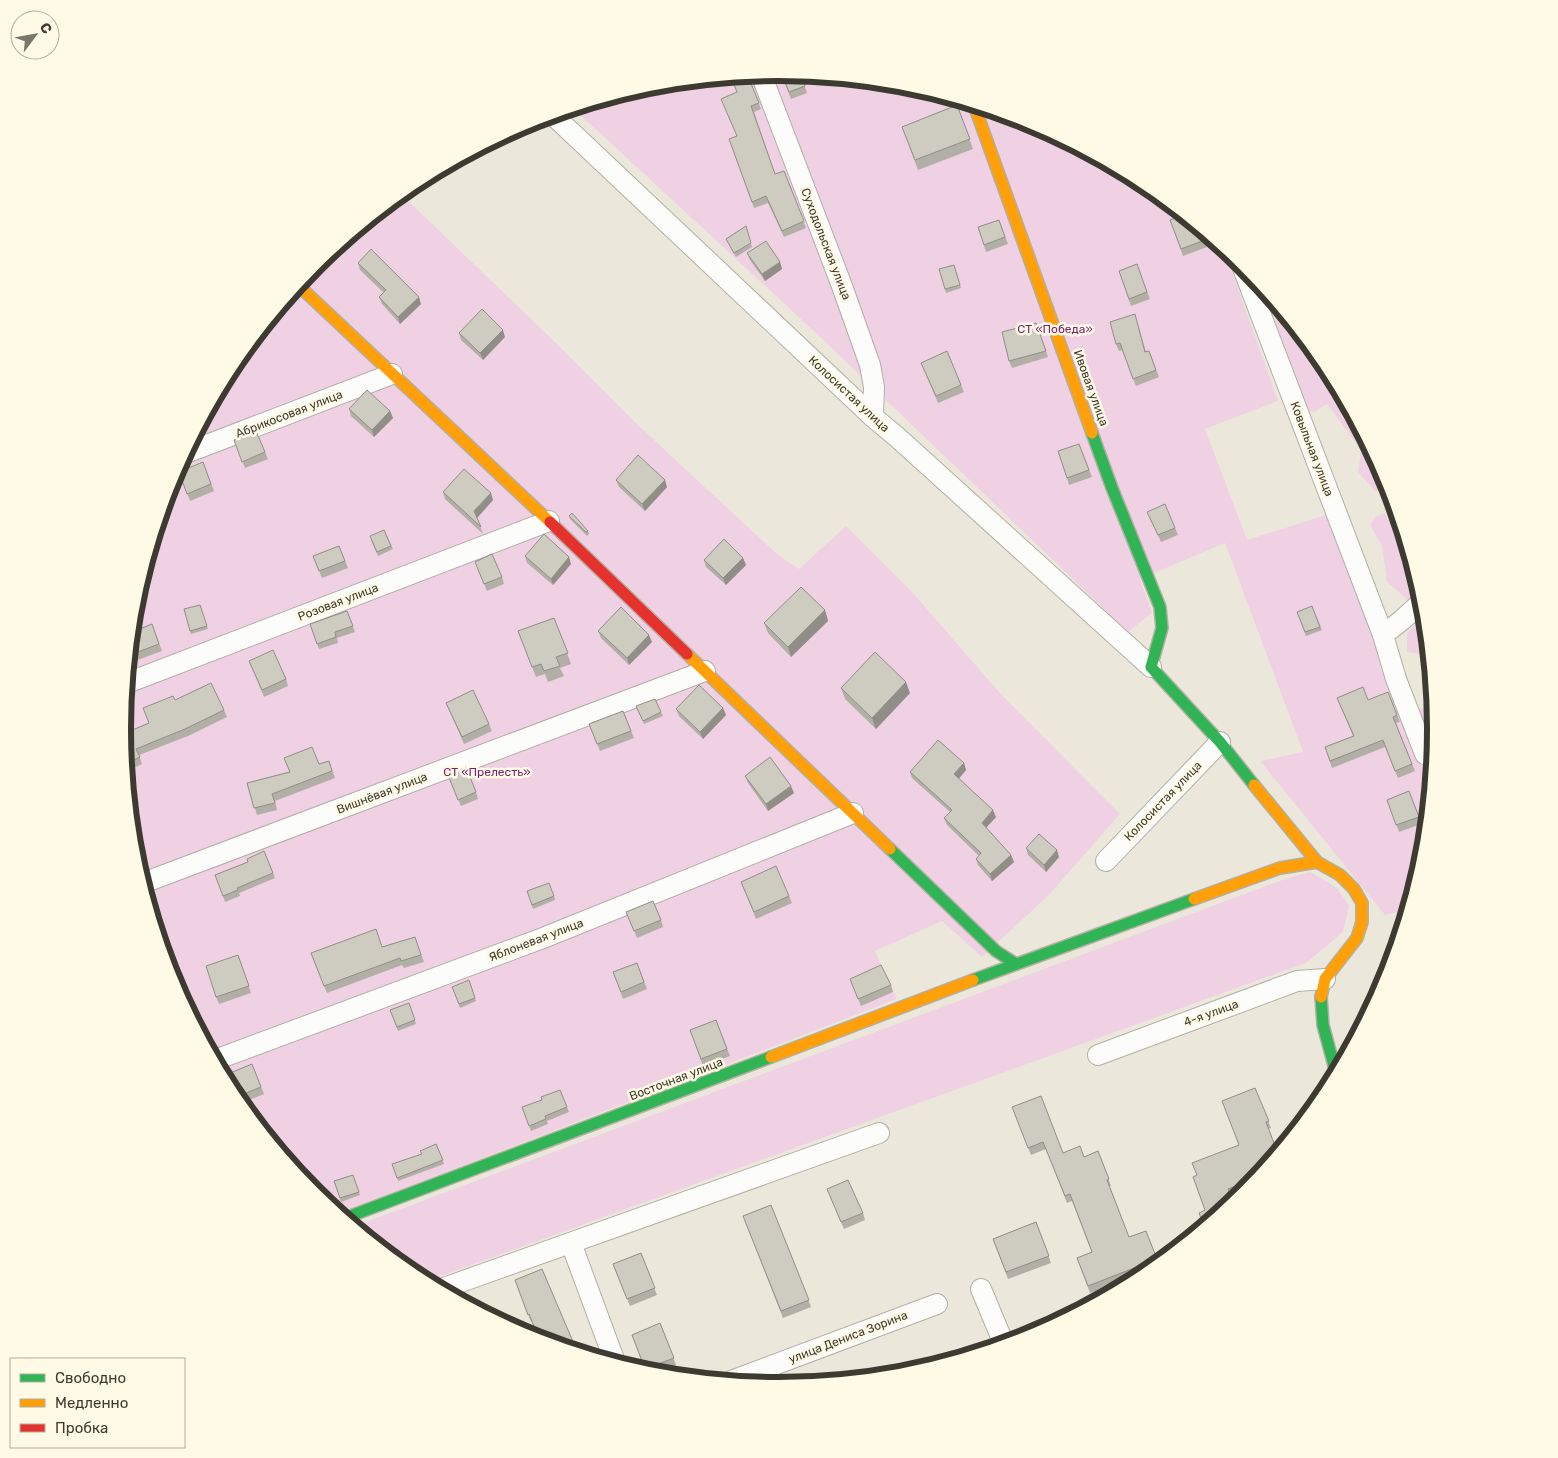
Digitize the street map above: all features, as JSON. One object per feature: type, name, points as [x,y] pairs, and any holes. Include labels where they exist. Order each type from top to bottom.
[{"type":"street","name":"Суходольская улица","points":[[764,82],[870,365],[874,387],[873,417]]},
{"type":"street","name":"Ивовая улица","points":[[976,113],[1112,488],[1160,606],[1162,628],[1155,672]]},
{"type":"street","name":"Колосистая улица","points":[[559,121],[873,417],[1155,672]]},
{"type":"street","name":"Ковыльная улица","points":[[1249,284],[1383,635],[1396,680],[1425,754]]},
{"type":"street","points":[[303,290],[549,521],[996,951],[1016,964]]},
{"type":"street","name":"Абрикосовая улица","points":[[195,450],[392,374]]},
{"type":"street","name":"Розовая улица","points":[[134,680],[549,521]]},
{"type":"street","points":[[1383,635],[1415,608]]},
{"type":"street","name":"Вишнёвая улица","points":[[150,881],[705,670]]},
{"type":"street","points":[[1155,672],[1220,742],[1317,862],[1340,875],[1354,888],[1362,903],[1362,922],[1357,938],[1325,979],[1321,999],[1323,1026],[1333,1064]]},
{"type":"street","name":"Колосистая улица","points":[[1106,860],[1220,742]]},
{"type":"street","name":"Яблоневая улица","points":[[221,1058],[543,938],[854,813]]},
{"type":"street","name":"Восточная улица","points":[[352,1216],[1016,964],[1280,868],[1317,862]]},
{"type":"street","name":"4-я улица","points":[[1098,1055],[1297,981],[1325,979]]},
{"type":"street","points":[[449,1286],[879,1133]]},
{"type":"street","points":[[571,1243],[612,1355]]},
{"type":"street","points":[[981,1289],[1001,1337]]},
{"type":"street","name":"улица Дениса Зорина","points":[[746,1375],[937,1304]]},
{"type":"green space","name":"СТ «Победа»","points":[[779,81],[864,87],[947,103],[1027,131],[1103,168],[1139,190],[1173,215],[1229,264],[1278,401],[1205,429],[1247,540],[1329,514],[1405,716],[1426,707],[1427,729],[1421,814],[1414,855],[1400,912],[1385,915],[1260,761],[1303,752],[1225,543],[1140,579],[1152,613],[1128,632],[817,334],[579,113],[611,103],[694,87]]},
{"type":"green space","name":"СТ «Прелесть»","points":[[406,199],[554,341],[639,426],[778,555],[799,569],[846,526],[913,593],[999,692],[1120,814],[1049,895],[982,957],[942,921],[875,951],[897,999],[346,1210],[292,1156],[240,1089],[218,1053],[181,977],[153,897],[144,855],[137,814],[131,729],[137,644],[144,603],[153,561],[181,481],[218,405],[240,369],[292,302],[321,271],[352,242]]},
{"type":"green space","points":[[1277,315],[1318,369],[1360,443],[1381,490],[1375,491],[1358,472],[1361,450],[1327,404],[1314,412],[1305,409],[1273,331]]},
{"type":"green space","points":[[1385,513],[1387,519],[1392,521],[1405,561],[1412,596],[1408,600],[1387,582],[1382,546],[1370,525],[1375,517]]},
{"type":"green space","points":[[1417,623],[1422,654],[1407,652],[1407,633]]},
{"type":"green space","points":[[1310,872],[1337,888],[1349,906],[1343,932],[1306,963],[435,1278],[419,1268],[361,1224],[1285,879]]},
{"type":"building","points":[[784,81],[804,82],[805,86],[789,92]]},
{"type":"building","points":[[751,82],[759,103],[751,106],[775,174],[784,171],[804,221],[782,231],[766,196],[752,202],[729,139],[737,136],[721,99],[737,92],[734,83]]},
{"type":"building","points":[[955,106],[958,106],[970,139],[915,160],[902,127]]},
{"type":"building","points":[[1176,218],[1204,240],[1181,249],[1170,220]]},
{"type":"building","points":[[999,220],[1005,237],[984,245],[978,227]]},
{"type":"building","points":[[746,226],[751,243],[734,253],[726,239]]},
{"type":"building","points":[[766,241],[780,262],[762,274],[747,253]]},
{"type":"building","points":[[371,249],[419,297],[398,317],[379,297],[386,290],[358,263]]},
{"type":"building","points":[[1137,264],[1147,292],[1129,299],[1119,271]]},
{"type":"building","points":[[954,265],[960,285],[945,289],[939,269]]},
{"type":"building","points":[[482,309],[503,330],[480,353],[459,333]]},
{"type":"building","points":[[1135,314],[1145,352],[1149,351],[1156,370],[1133,379],[1120,343],[1116,344],[1110,322]]},
{"type":"building","points":[[1036,323],[1046,351],[1009,361],[1002,332]]},
{"type":"building","points":[[947,351],[961,385],[936,396],[921,363]]},
{"type":"building","points":[[367,390],[390,411],[372,430],[349,409]]},
{"type":"building","points":[[256,431],[265,452],[242,462],[234,440]]},
{"type":"building","points":[[1079,444],[1089,470],[1067,478],[1058,451]]},
{"type":"building","points":[[638,455],[665,480],[642,504],[616,480]]},
{"type":"building","points":[[203,462],[211,484],[187,494],[182,479],[186,469]]},
{"type":"building","points":[[464,469],[491,493],[474,511],[481,527],[443,492]]},
{"type":"building","points":[[1165,504],[1175,528],[1158,535],[1147,512]]},
{"type":"building","points":[[572,513],[588,531],[586,532],[569,516]]},
{"type":"building","points":[[384,530],[391,546],[377,552],[370,536]]},
{"type":"building","points":[[544,534],[569,557],[551,579],[525,556]]},
{"type":"building","points":[[724,539],[743,558],[723,578],[704,560]]},
{"type":"building","points":[[339,546],[345,561],[319,571],[313,556]]},
{"type":"building","points":[[492,554],[502,577],[484,584],[475,562]]},
{"type":"building","points":[[801,587],[825,610],[788,647],[764,623]]},
{"type":"building","points":[[200,605],[207,626],[190,631],[184,609]]},
{"type":"building","points":[[1312,606],[1320,627],[1305,632],[1297,612]]},
{"type":"building","points":[[621,607],[649,635],[627,658],[598,631]]},
{"type":"building","points":[[347,611],[353,626],[335,632],[336,637],[317,644],[310,624]]},
{"type":"building","points":[[554,618],[568,653],[556,657],[560,666],[544,671],[541,664],[532,667],[518,631]]},
{"type":"building","points":[[152,624],[159,644],[136,653],[140,629]]},
{"type":"building","points":[[273,650],[286,679],[262,690],[249,661]]},
{"type":"building","points":[[875,652],[906,682],[872,718],[841,688]]},
{"type":"building","points":[[211,683],[224,710],[185,729],[136,749],[140,757],[133,761],[131,731],[149,723],[143,708],[173,696],[175,700]]},
{"type":"building","points":[[699,685],[723,708],[700,732],[676,709]]},
{"type":"building","points":[[1363,687],[1368,700],[1388,692],[1397,715],[1393,717],[1412,764],[1395,771],[1383,740],[1330,761],[1325,747],[1354,736],[1337,698]]},
{"type":"building","points":[[473,690],[489,724],[462,737],[446,703]]},
{"type":"building","points":[[655,699],[661,712],[643,721],[636,706]]},
{"type":"building","points":[[623,711],[631,731],[597,744],[589,724]]},
{"type":"building","points":[[938,740],[964,763],[954,774],[993,810],[982,823],[1011,855],[990,874],[976,859],[981,853],[944,818],[952,810],[910,772]]},
{"type":"building","points":[[312,747],[319,764],[329,761],[332,771],[272,794],[275,803],[254,808],[247,783],[290,772],[284,758]]},
{"type":"building","points":[[770,757],[791,786],[766,804],[745,776]]},
{"type":"building","points":[[466,767],[476,792],[458,800],[448,775]]},
{"type":"building","points":[[1409,791],[1419,817],[1396,825],[1387,800]]},
{"type":"building","points":[[1039,834],[1057,850],[1044,865],[1026,848]]},
{"type":"building","points":[[264,851],[273,873],[223,896],[215,875],[248,862],[247,859]]},
{"type":"building","points":[[776,866],[789,896],[754,912],[741,882]]},
{"type":"building","points":[[549,883],[554,896],[532,905],[527,891]]},
{"type":"building","points":[[653,901],[661,920],[634,931],[626,912]]},
{"type":"building","points":[[376,929],[382,947],[415,937],[421,955],[401,961],[400,958],[324,986],[311,953]]},
{"type":"building","points":[[238,955],[249,986],[216,997],[206,966]]},
{"type":"building","points":[[637,963],[644,982],[621,992],[613,972]]},
{"type":"building","points":[[881,965],[891,985],[858,999],[850,979]]},
{"type":"building","points":[[469,980],[475,998],[459,1004],[452,987]]},
{"type":"building","points":[[409,1003],[415,1020],[397,1027],[390,1010]]},
{"type":"building","points":[[716,1020],[727,1049],[701,1059],[690,1030]]},
{"type":"building","points":[[252,1064],[261,1087],[244,1094],[230,1073]]},
{"type":"building","points":[[1255,1088],[1269,1121],[1266,1122],[1275,1145],[1239,1185],[1228,1189],[1230,1194],[1202,1220],[1199,1213],[1205,1210],[1193,1177],[1197,1175],[1192,1163],[1239,1145],[1222,1101]]},
{"type":"building","points":[[560,1090],[567,1107],[545,1116],[546,1119],[529,1126],[522,1107],[542,1100],[541,1097]]},
{"type":"building","points":[[1041,1096],[1063,1153],[1080,1146],[1084,1157],[1098,1151],[1129,1237],[1146,1231],[1156,1256],[1145,1264],[1088,1286],[1077,1258],[1092,1252],[1070,1194],[1065,1196],[1043,1142],[1028,1148],[1012,1107]]},
{"type":"building","points":[[436,1144],[443,1160],[397,1178],[392,1164],[422,1154],[420,1151]]},
{"type":"building","points":[[353,1175],[359,1192],[340,1198],[334,1181]]},
{"type":"building","points":[[848,1180],[863,1213],[841,1222],[827,1189]]},
{"type":"building","points":[[771,1205],[809,1300],[781,1311],[743,1216]]},
{"type":"building","points":[[1036,1222],[1049,1256],[1006,1272],[993,1239]]},
{"type":"building","points":[[641,1253],[655,1288],[627,1299],[613,1264]]},
{"type":"building","points":[[542,1269],[573,1343],[535,1328],[515,1280]]},
{"type":"building","points":[[660,1323],[674,1358],[657,1365],[642,1362],[632,1335]]},
{"type":"traffic: fast","points":[[1092,433],[1160,607],[1162,628],[1151,667],[1220,742],[1254,785]]},
{"type":"traffic: fast","points":[[890,849],[996,951],[1016,964]]},
{"type":"traffic: fast","points":[[973,980],[1194,899]]},
{"type":"traffic: fast","points":[[1321,997],[1323,1025],[1333,1064]]},
{"type":"traffic: fast","points":[[352,1216],[771,1057]]},
{"type":"traffic: slow","points":[[977,113],[1092,433]]},
{"type":"traffic: slow","points":[[303,290],[550,522]]},
{"type":"traffic: slow","points":[[687,654],[890,849]]},
{"type":"traffic: slow","points":[[1254,785],[1317,862]]},
{"type":"traffic: slow","points":[[1194,899],[1280,868],[1317,862],[1340,875],[1354,889],[1362,903],[1362,922],[1357,938],[1325,979],[1321,997]]},
{"type":"traffic: slow","points":[[771,1057],[973,980]]},
{"type":"traffic: jam","points":[[550,522],[687,654]]}]
